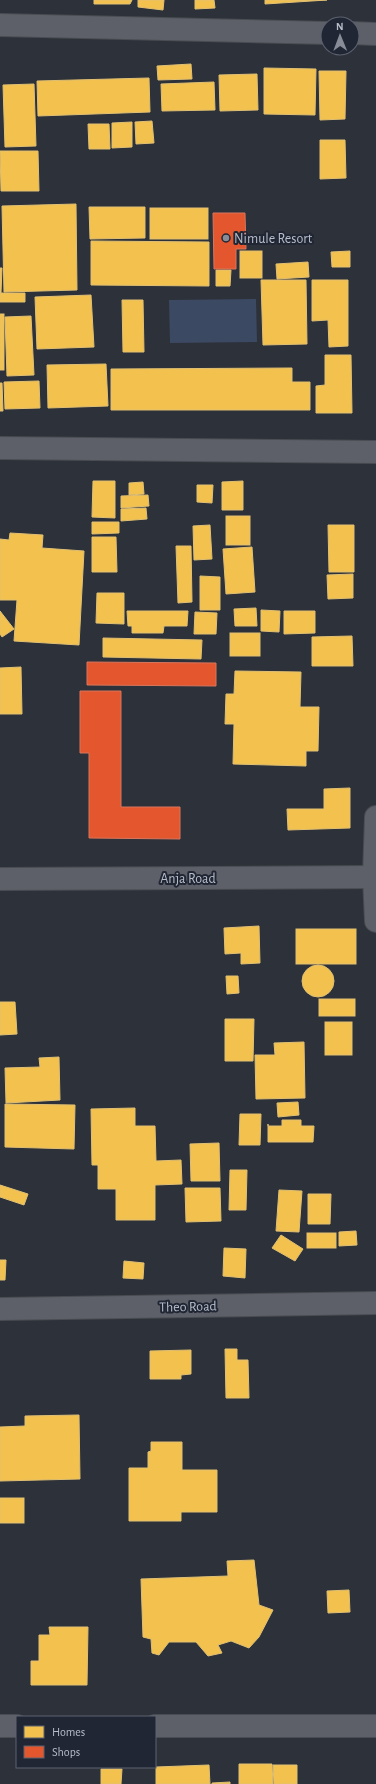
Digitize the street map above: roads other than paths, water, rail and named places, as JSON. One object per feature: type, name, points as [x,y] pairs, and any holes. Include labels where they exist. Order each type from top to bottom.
[{"type":"street","points":[[0,25],[320,32]]},
{"type":"street","points":[[360,33],[376,34]]},
{"type":"street","points":[[0,448],[376,452]]},
{"type":"street","points":[[376,817],[376,921]]},
{"type":"street","name":"Anja Road","points":[[0,879],[375,877]]},
{"type":"street","name":"Theo Road","points":[[0,1309],[376,1303]]},
{"type":"street","points":[[0,1726],[16,1726]]},
{"type":"street","points":[[156,1726],[376,1726]]},
{"type":"water","points":[[256,299],[257,342],[170,343],[169,300]]},
{"type":"place","name":"Nimule Resort","points":[[226,238]]}]
